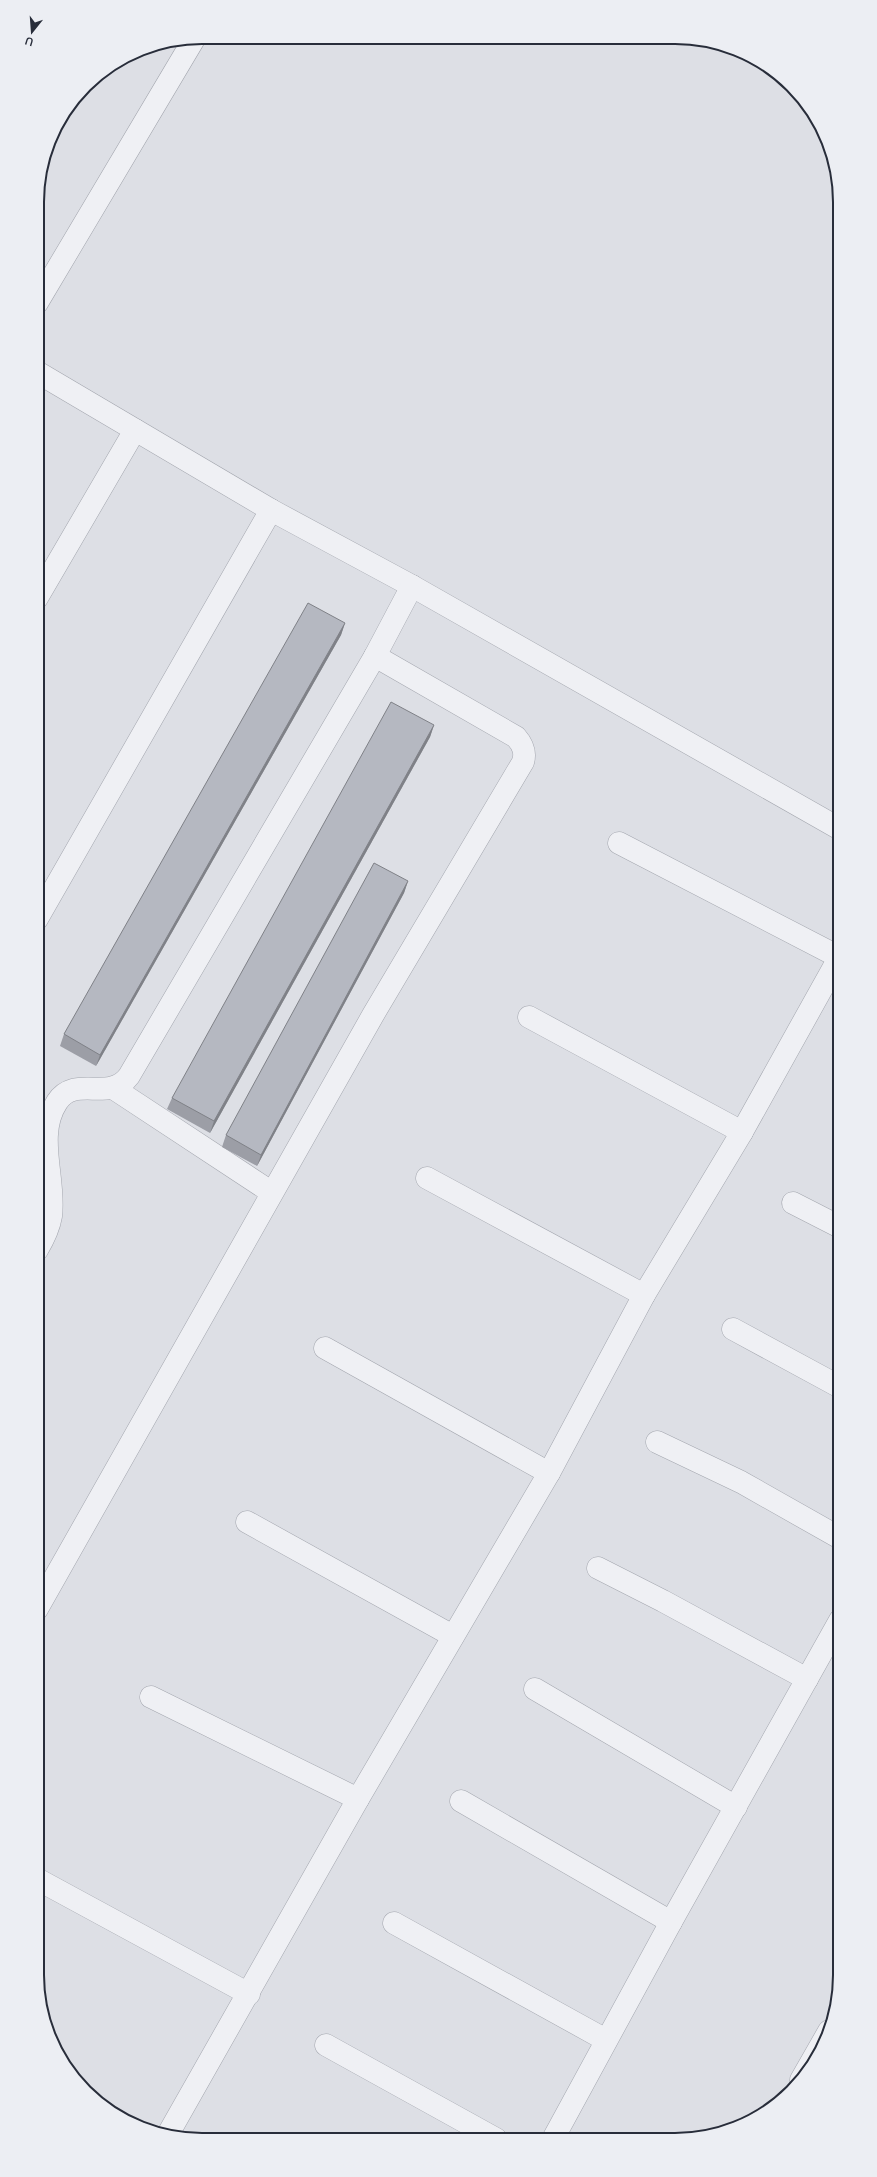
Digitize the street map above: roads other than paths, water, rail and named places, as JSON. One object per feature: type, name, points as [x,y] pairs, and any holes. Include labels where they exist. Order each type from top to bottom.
[{"type":"street","points":[[44,290],[190,44]]},
{"type":"street","points":[[44,376],[271,510],[412,586],[833,826]]},
{"type":"street","points":[[44,586],[135,430]]},
{"type":"street","points":[[44,907],[271,510]]},
{"type":"street","points":[[44,1236],[51,1218],[51,1189],[47,1150],[50,1118],[57,1101],[72,1090],[113,1088],[124,1083],[129,1076],[375,656],[412,586]]},
{"type":"street","points":[[44,1597],[373,1015],[523,762],[525,754],[516,737],[375,656]]},
{"type":"street","points":[[619,843],[833,952]]},
{"type":"street","points":[[171,2130],[249,1994],[358,1799],[549,1473],[644,1295],[742,1132],[833,969]]},
{"type":"street","points":[[529,1017],[742,1132]]},
{"type":"street","points":[[113,1088],[272,1192]]},
{"type":"street","points":[[427,1178],[644,1295]]},
{"type":"street","points":[[794,1203],[833,1223]]},
{"type":"street","points":[[733,1328],[833,1383]]},
{"type":"street","points":[[325,1348],[549,1473]]},
{"type":"street","points":[[657,1442],[741,1482],[833,1534]]},
{"type":"street","points":[[247,1522],[453,1636]]},
{"type":"street","points":[[598,1568],[663,1601],[807,1679]]},
{"type":"street","points":[[556,2133],[671,1922],[833,1633]]},
{"type":"street","points":[[535,1689],[736,1807]]},
{"type":"street","points":[[151,1697],[358,1799]]},
{"type":"street","points":[[461,1801],[671,1922]]},
{"type":"street","points":[[44,1883],[249,1994]]},
{"type":"street","points":[[394,1923],[606,2040]]},
{"type":"street","points":[[326,2044],[485,2133]]}]
